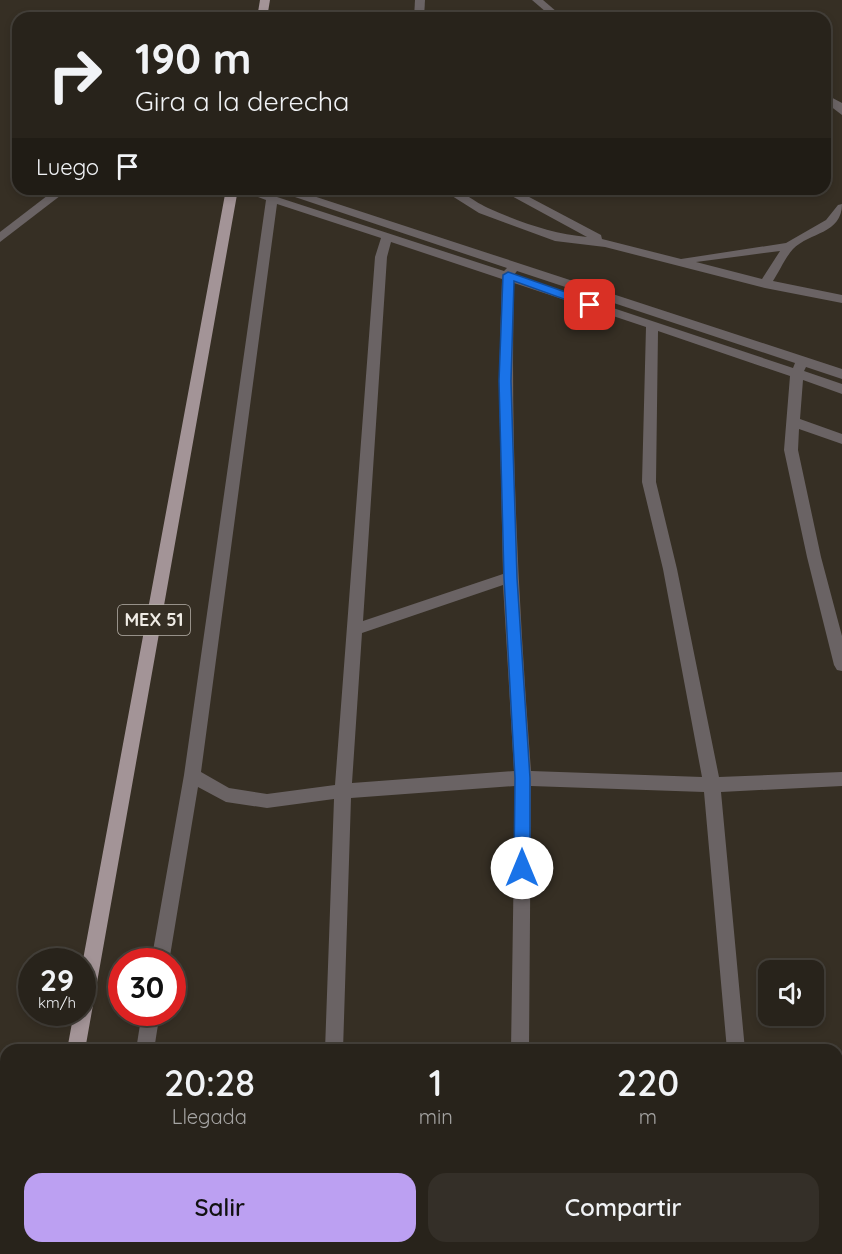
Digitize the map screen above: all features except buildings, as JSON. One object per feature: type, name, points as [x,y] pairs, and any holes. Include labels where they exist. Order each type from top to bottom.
[{"type":"main road","name":"MEX 51","points":[[77,1044],[231,195]]},
{"type":"street","points":[[537,0],[552,12]]},
{"type":"street","points":[[831,101],[838,105],[842,112]]},
{"type":"street","points":[[0,238],[55,195]]},
{"type":"street","points":[[162,948],[192,775],[275,195]]},
{"type":"street","points":[[282,195],[387,237],[511,271],[652,327],[799,367],[842,374]]},
{"type":"street","points":[[284,195],[799,367],[842,389]]},
{"type":"street","points":[[457,195],[483,210],[559,238],[604,243],[765,284],[842,299]]},
{"type":"street","points":[[517,195],[604,243]]},
{"type":"street","points":[[677,261],[789,246],[831,223],[842,208]]},
{"type":"street","points":[[334,1044],[344,791],[381,257],[387,237]]},
{"type":"street","points":[[765,284],[789,246]]},
{"type":"street","points":[[511,271],[505,381],[510,578],[523,778],[520,1044]]},
{"type":"street","points":[[652,327],[649,482],[670,569],[712,785],[735,1044]]},
{"type":"street","points":[[799,367],[791,450],[814,557],[842,665]]},
{"type":"street","points":[[793,422],[842,439]]},
{"type":"street","points":[[356,629],[510,578]]},
{"type":"street","points":[[192,775],[226,795],[267,801],[344,791],[523,778],[712,785],[842,779]]},
{"type":"street","points":[[146,1044],[149,1026]]},
{"type":"route","points":[[522,868],[523,778],[510,578],[505,381],[508,275],[590,305]]}]
